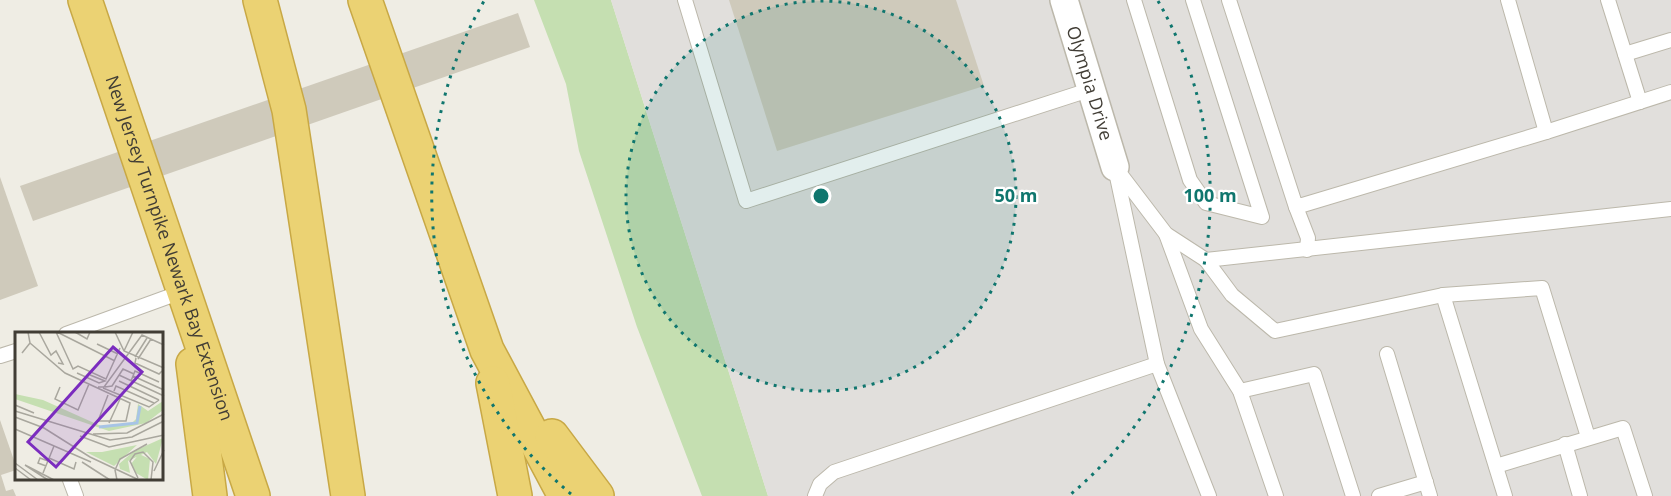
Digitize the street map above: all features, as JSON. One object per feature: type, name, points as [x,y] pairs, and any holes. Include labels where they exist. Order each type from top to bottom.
[{"type":"highway","name":"New Jersey Turnpike Newark Bay Extension","points":[[85,0],[253,496]]},
{"type":"highway","points":[[260,0],[289,110],[348,496]]},
{"type":"highway","points":[[365,0],[488,350],[565,496]]},
{"type":"highway","points":[[184,291],[210,496]]},
{"type":"highway","points":[[184,291],[228,496]]},
{"type":"highway","points":[[488,350],[515,496]]},
{"type":"highway","points":[[488,350],[597,496]]},
{"type":"street","name":"Olympia Drive","points":[[1064,0],[1115,167]]},
{"type":"lane","points":[[685,0],[746,201],[1092,89]]},
{"type":"lane","points":[[1134,0],[1190,180],[1206,203],[1262,217],[1193,0]]},
{"type":"lane","points":[[1229,0],[1308,238],[1307,250]]},
{"type":"lane","points":[[1508,0],[1546,132]]},
{"type":"lane","points":[[1608,0],[1640,102]]},
{"type":"lane","points":[[1625,54],[1671,40]]},
{"type":"lane","points":[[1296,207],[1671,92]]},
{"type":"lane","points":[[1115,167],[1166,234],[1201,329],[1240,391],[1276,496]]},
{"type":"lane","points":[[1115,167],[1157,364],[1209,496]]},
{"type":"lane","points":[[1206,261],[1671,209]]},
{"type":"lane","points":[[1166,234],[1206,261],[1232,295],[1275,331],[1443,296],[1542,288],[1588,437]]},
{"type":"lane","points":[[71,332],[184,291]]},
{"type":"lane","points":[[1443,296],[1504,496]]},
{"type":"lane","points":[[0,356],[15,351]]},
{"type":"lane","points":[[1387,354],[1430,496]]},
{"type":"lane","points":[[815,496],[820,484],[834,472],[1157,364]]},
{"type":"lane","points":[[1240,391],[1314,374],[1353,496]]},
{"type":"lane","points":[[1496,466],[1623,428],[1646,496]]},
{"type":"lane","points":[[1565,444],[1580,496]]},
{"type":"lane","points":[[70,481],[76,496]]},
{"type":"lane","points":[[1379,496],[1426,482]]},
{"type":"green space","points":[[534,0],[611,0],[768,496],[702,496],[637,327],[579,151],[566,84]]},
{"type":"shaded area","points":[[611,0],[1671,0],[1671,496],[768,496]]},
{"type":"building","points":[[729,0],[956,0],[984,86],[777,151]]},
{"type":"building","points":[[518,13],[530,47],[33,221],[20,186]]},
{"type":"building","points":[[0,177],[38,286],[0,300]]},
{"type":"building","points":[[0,420],[15,463],[15,470],[1,475],[6,491],[13,489],[16,496],[0,496]]}]
